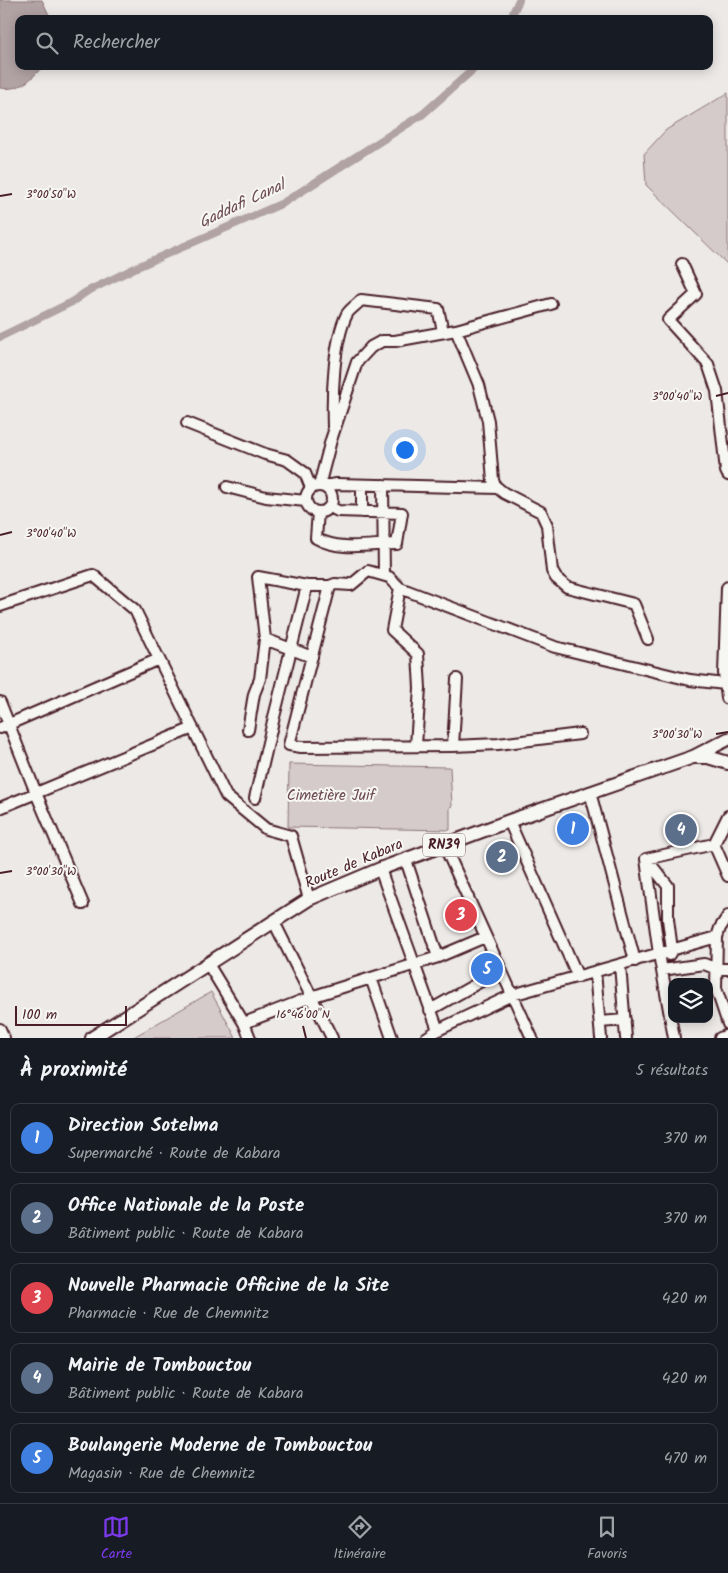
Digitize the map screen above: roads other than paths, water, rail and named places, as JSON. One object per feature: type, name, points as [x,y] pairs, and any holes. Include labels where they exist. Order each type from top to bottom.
[{"type":"main road","points":[[728,588],[726,679],[728,698]]},
{"type":"main road","name":"Route de Kabara","points":[[208,964],[310,899],[380,869],[444,845],[693,757],[728,739]]},
{"type":"main road","points":[[693,757],[708,757],[728,762]]},
{"type":"main road","name":"RN39","points":[[92,1038],[208,964]]},
{"type":"street","points":[[682,264],[696,294],[668,320],[708,364],[718,391],[726,471],[728,475]]},
{"type":"street","points":[[333,434],[332,390],[338,345],[348,313],[361,300],[438,310],[443,331]]},
{"type":"street","points":[[318,487],[356,362],[371,347],[382,341],[395,341],[456,330],[551,304]]},
{"type":"street","points":[[456,330],[479,385],[488,421],[493,480],[504,493],[541,512],[544,516],[547,525],[552,571],[556,578],[567,587],[634,604],[648,639]]},
{"type":"street","points":[[187,423],[265,454],[287,460],[318,487],[330,491],[332,503],[330,507],[322,512],[318,512],[310,509],[306,496],[318,487],[337,484],[498,488]]},
{"type":"street","points":[[362,485],[362,512]]},
{"type":"street","points":[[383,485],[384,575]]},
{"type":"street","points":[[227,487],[266,497],[306,501]]},
{"type":"street","points":[[318,512],[316,538],[322,542],[335,546],[397,544],[402,513],[338,511],[330,507]]},
{"type":"street","points":[[248,730],[254,694],[260,679],[265,639],[258,577],[307,586],[351,585],[368,571],[389,577],[400,588],[555,647],[690,680],[726,679]]},
{"type":"street","points":[[0,606],[93,575],[135,610],[226,796],[266,829],[291,836],[310,899]]},
{"type":"street","points":[[255,798],[307,586]]},
{"type":"street","points":[[330,586],[289,745],[301,747],[452,746],[498,744],[580,734]]},
{"type":"street","points":[[400,588],[392,630],[418,654],[420,688],[416,746]]},
{"type":"street","points":[[265,639],[312,657]]},
{"type":"street","points":[[4,726],[159,659]]},
{"type":"street","points":[[452,746],[457,679]]},
{"type":"street","points":[[0,702],[4,726],[36,793],[84,904]]},
{"type":"street","points":[[0,808],[193,728]]},
{"type":"street","points":[[590,792],[635,961]]},
{"type":"street","points":[[714,844],[728,816]]},
{"type":"street","points":[[509,821],[578,977]]},
{"type":"street","points":[[646,859],[714,844]]},
{"type":"street","points":[[714,844],[727,869]]},
{"type":"street","points":[[444,845],[532,1038]]},
{"type":"street","points":[[646,859],[668,886],[668,919],[672,950],[662,970]]},
{"type":"street","points":[[646,859],[659,954],[674,1038]]},
{"type":"street","points":[[406,860],[438,957]]},
{"type":"street","points":[[380,869],[438,1030]]},
{"type":"street","points":[[728,916],[720,928],[717,937],[716,988],[728,1024]]},
{"type":"street","points":[[274,922],[332,1038]]},
{"type":"street","points":[[244,1023],[311,997],[438,957],[485,937]]},
{"type":"street","points":[[426,1038],[438,1030],[512,995],[717,937]]},
{"type":"street","points":[[208,964],[244,1023],[250,1038]]},
{"type":"street","points":[[662,970],[704,964],[717,969],[728,969]]},
{"type":"street","points":[[620,965],[626,1038]]},
{"type":"street","points":[[430,1010],[501,970]]},
{"type":"street","points":[[595,972],[601,1038]]},
{"type":"street","points":[[371,978],[392,1038]]},
{"type":"street","points":[[600,1022],[624,1020]]},
{"type":"street","points":[[0,1030],[4,1038]]},
{"type":"street","points":[[720,1038],[728,1034]]},
{"type":"waterway","name":"Gaddafi Canal","points":[[512,15],[519,0]]},
{"type":"waterway","name":"Gaddafi Canal","points":[[0,337],[72,302],[86,292],[137,267],[283,203],[423,114],[472,70]]},
{"type":"place","name":"Direction Sotelma","points":[[573,829]]},
{"type":"place","name":"Mairie de Tombouctou","points":[[681,830]]},
{"type":"place","name":"Office Nationale de la Poste","points":[[502,857]]},
{"type":"place","name":"Nouvelle Pharmacie Officine de la Site","points":[[461,915]]},
{"type":"place","name":"Boulangerie Moderne de Tombouctou","points":[[487,969]]},
{"type":"park label","name":"Cimetière Juif","points":[[331,796]]}]
